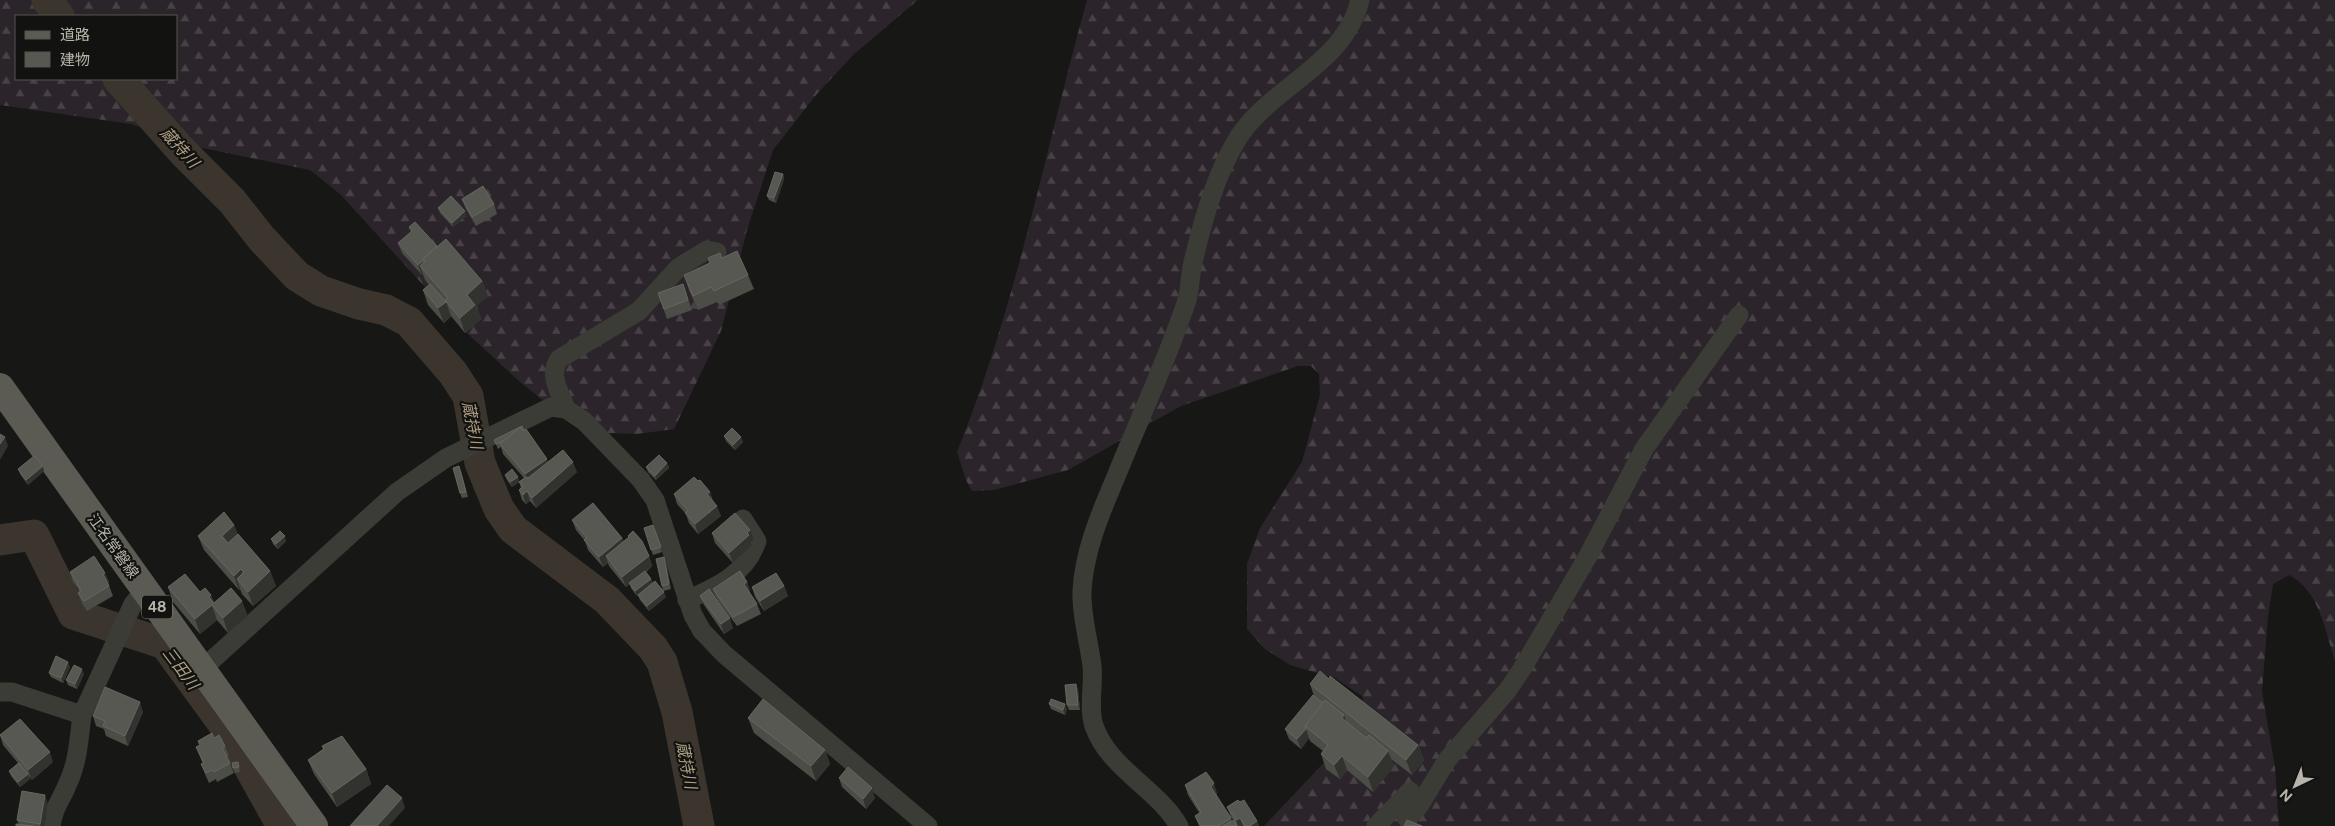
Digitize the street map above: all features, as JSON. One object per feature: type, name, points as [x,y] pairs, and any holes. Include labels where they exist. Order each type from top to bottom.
[{"type":"main road","name":"江名常磐線","points":[[0,388],[8,406],[145,590],[314,826]]},
{"type":"street","points":[[1178,826],[1164,804],[1133,778],[1116,759],[1095,729],[1092,719],[1092,665],[1083,616],[1082,592],[1087,556],[1098,520],[1168,350],[1188,296],[1192,268],[1204,223],[1216,187],[1234,144],[1244,128],[1264,108],[1333,47],[1354,21],[1360,0]]},
{"type":"street","points":[[566,409],[554,376],[554,366],[559,359],[639,311],[679,267],[707,250],[717,252]]},
{"type":"street","points":[[1376,826],[1406,818],[1419,806],[1447,760],[1508,691],[1588,556],[1644,450],[1739,315]]},
{"type":"street","points":[[201,670],[397,492],[446,458],[551,407],[566,409],[584,421],[641,480],[655,500],[667,532],[686,600],[702,631],[724,654],[928,826]]},
{"type":"street","points":[[686,600],[718,587],[746,563],[757,541],[742,519]]},
{"type":"street","points":[[52,826],[53,811],[68,784],[76,759],[82,715],[133,604],[145,590]]},
{"type":"street","points":[[0,692],[12,692],[82,715]]},
{"type":"street","points":[[1406,818],[1410,791]]},
{"type":"green space","points":[[0,0],[918,0],[854,54],[816,95],[773,150],[747,230],[721,331],[674,429],[637,434],[583,432],[520,382],[468,334],[340,194],[310,170],[198,147],[131,124],[0,105]]},
{"type":"green space","points":[[1087,0],[2335,0],[2335,661],[2320,613],[2308,591],[2289,575],[2273,584],[2268,616],[2262,691],[2275,768],[2279,826],[1264,826],[1349,736],[1365,707],[1362,696],[1335,678],[1290,665],[1265,649],[1247,629],[1247,564],[1260,528],[1302,462],[1320,395],[1319,374],[1311,366],[1298,366],[1181,406],[1068,470],[994,490],[972,491],[966,480],[957,452],[978,397],[1013,285]]},
{"type":"building","points":[[775,172],[783,174],[774,198],[767,196]]},
{"type":"building","points":[[483,186],[494,204],[472,217],[462,199]]},
{"type":"building","points":[[451,196],[465,211],[452,223],[438,208]]},
{"type":"building","points":[[415,222],[437,246],[418,265],[398,243],[412,231],[409,227]]},
{"type":"building","points":[[446,239],[482,281],[467,295],[475,305],[460,318],[445,300],[448,298],[420,266],[425,261],[423,259]]},
{"type":"building","points":[[737,251],[748,275],[714,291],[711,287],[693,296],[684,275],[710,263],[708,258],[720,253],[722,258]]},
{"type":"building","points":[[430,284],[446,302],[438,308],[423,290]]},
{"type":"building","points":[[683,284],[688,300],[664,309],[658,293]]},
{"type":"building","points":[[520,427],[523,431],[526,429],[547,459],[525,474],[500,444]]},
{"type":"building","points":[[520,427],[505,440],[496,444],[494,440]]},
{"type":"building","points":[[732,428],[741,437],[733,445],[724,436]]},
{"type":"building","points":[[0,434],[5,437],[0,444]]},
{"type":"building","points":[[563,450],[573,462],[532,498],[527,491],[523,495],[519,490],[523,486],[519,482],[526,477],[528,478]]},
{"type":"building","points":[[659,455],[667,463],[655,476],[646,467]]},
{"type":"building","points":[[34,456],[43,466],[26,480],[18,469]]},
{"type":"building","points":[[459,466],[466,492],[460,493],[453,468]]},
{"type":"building","points":[[512,469],[518,477],[510,482],[505,475]]},
{"type":"building","points":[[694,477],[698,481],[700,480],[710,492],[707,494],[717,506],[695,524],[685,513],[688,511],[674,494]]},
{"type":"building","points":[[593,503],[622,538],[599,557],[584,540],[587,538],[572,520]]},
{"type":"building","points":[[224,512],[234,525],[222,536],[228,543],[238,534],[270,571],[248,592],[237,579],[244,572],[241,569],[234,576],[198,536]]},
{"type":"building","points":[[735,513],[750,530],[747,533],[749,535],[729,553],[712,533]]},
{"type":"building","points":[[653,525],[661,547],[651,550],[644,528]]},
{"type":"building","points":[[280,531],[285,536],[276,544],[271,539]]},
{"type":"building","points":[[633,531],[642,541],[649,556],[622,577],[606,556],[629,537]]},
{"type":"building","points":[[94,556],[105,573],[103,574],[109,586],[84,601],[78,593],[81,591],[78,584],[70,572]]},
{"type":"building","points":[[664,557],[669,584],[662,586],[656,559]]},
{"type":"building","points":[[645,571],[651,579],[635,591],[629,583]]},
{"type":"building","points":[[740,571],[747,582],[744,584],[757,604],[733,617],[713,589]]},
{"type":"building","points":[[776,573],[784,586],[760,601],[752,587]]},
{"type":"building","points":[[185,574],[200,592],[205,588],[211,595],[209,597],[214,603],[231,588],[242,601],[223,618],[212,605],[195,619],[168,587]]},
{"type":"building","points":[[655,581],[664,592],[647,606],[638,595]]},
{"type":"building","points":[[709,589],[730,618],[721,624],[700,596]]},
{"type":"building","points":[[56,656],[68,662],[61,678],[49,673]]},
{"type":"building","points":[[74,665],[82,669],[75,684],[66,680]]},
{"type":"building","points":[[1320,671],[1329,679],[1330,676],[1418,745],[1406,760],[1310,684]]},
{"type":"building","points":[[1076,684],[1078,705],[1067,705],[1065,685]]},
{"type":"building","points":[[105,687],[140,702],[125,736],[103,726],[105,721],[93,716]]},
{"type":"building","points":[[1313,695],[1323,703],[1297,739],[1285,729]]},
{"type":"building","points":[[763,699],[825,750],[811,766],[748,718]]},
{"type":"building","points":[[1051,699],[1065,704],[1063,710],[1049,704]]},
{"type":"building","points":[[1325,700],[1344,715],[1342,718],[1366,738],[1369,735],[1388,751],[1368,777],[1342,756],[1334,765],[1321,754],[1328,745],[1305,726]]},
{"type":"building","points":[[20,719],[50,752],[28,770],[0,735]]},
{"type":"building","points":[[212,733],[214,738],[219,735],[225,746],[222,748],[230,763],[214,772],[212,770],[206,773],[201,764],[204,763],[196,747],[200,745],[198,741]]},
{"type":"building","points":[[342,736],[366,769],[332,793],[308,760],[324,749],[322,746]]},
{"type":"building","points":[[238,762],[239,767],[233,768],[232,763]]},
{"type":"building","points":[[19,763],[28,774],[18,782],[9,771]]},
{"type":"building","points":[[848,767],[872,788],[863,799],[839,778]]},
{"type":"building","points":[[1206,772],[1214,783],[1211,787],[1231,818],[1218,826],[1201,826],[1195,816],[1201,812],[1185,785]]},
{"type":"building","points":[[387,785],[402,798],[377,826],[350,826]]},
{"type":"building","points":[[22,791],[45,795],[40,824],[17,820]]},
{"type":"building","points":[[1238,800],[1240,802],[1244,800],[1257,821],[1250,826],[1245,826],[1240,818],[1236,820],[1227,807]]},
{"type":"building","points":[[1234,820],[1237,826],[1223,826]]},
{"type":"building","points":[[1407,820],[1422,826],[1404,826]]},
{"type":"building","points":[[16,824],[33,826],[16,826]]},
{"type":"waterway","name":"蔵持川","points":[[47,0],[58,15]]},
{"type":"waterway","name":"蔵持川","points":[[119,80],[183,152],[232,201],[262,239],[297,276],[321,291],[359,304],[386,310],[409,322],[453,373],[468,396],[480,463],[499,509],[513,529],[607,600],[653,648],[662,662],[677,712],[699,826]]},
{"type":"waterway","name":"三田川","points":[[0,540],[34,535],[73,614],[165,644],[230,733],[282,826]]}]
